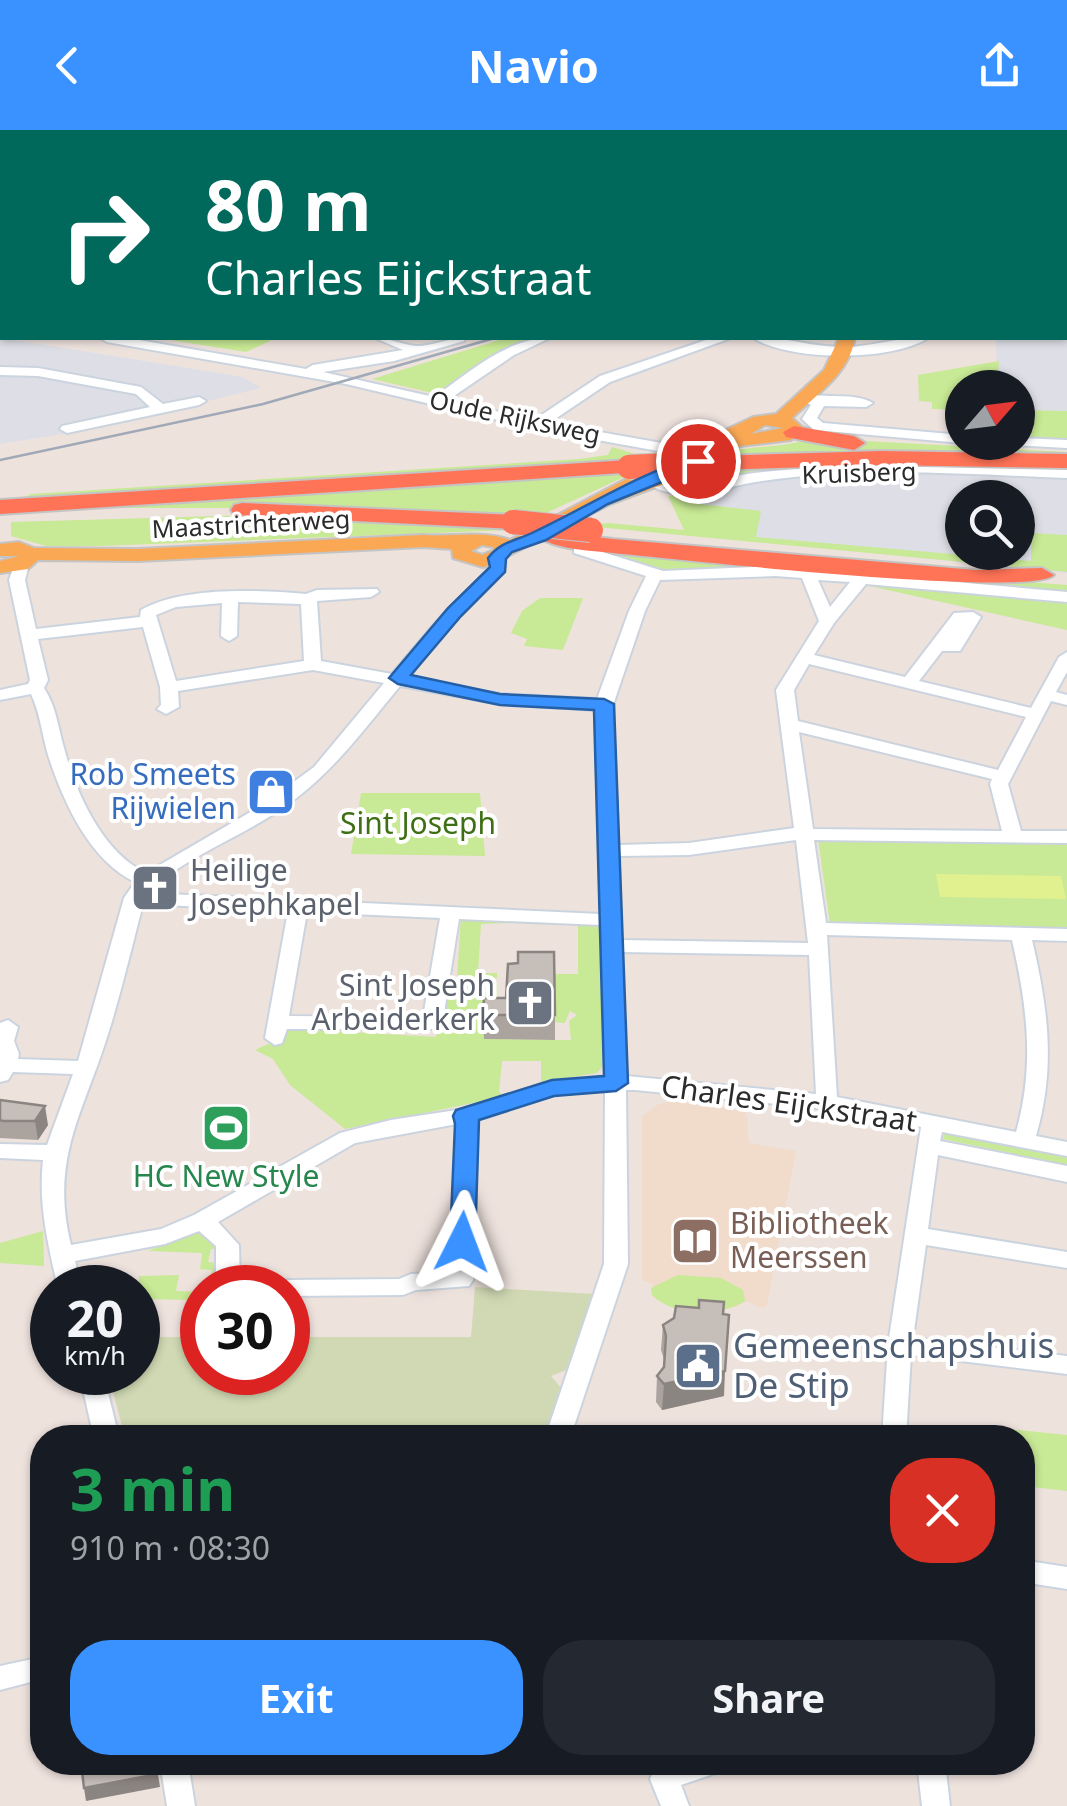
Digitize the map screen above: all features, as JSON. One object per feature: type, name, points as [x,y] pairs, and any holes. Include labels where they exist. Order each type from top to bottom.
[{"type":"highway","points":[[787,426],[850,442],[1067,447]]},
{"type":"highway","points":[[0,513],[710,462],[881,458],[1067,461]]},
{"type":"highway","points":[[0,513],[252,510],[498,551],[586,540],[1055,576]]},
{"type":"highway","points":[[542,531],[577,542],[650,550],[976,577],[1055,576]]},
{"type":"main road","points":[[498,551],[540,536],[542,531],[683,455],[754,433],[781,437],[832,371],[838,344]]},
{"type":"main road","points":[[602,500],[653,482],[754,433]]},
{"type":"main road","points":[[653,482],[685,461],[683,455]]},
{"type":"main road","name":"Maastrichterweg","points":[[15,563],[411,542],[461,547],[479,539],[498,551]]},
{"type":"street","name":"Oude Rijksweg","points":[[119,340],[346,380],[536,425],[668,448],[683,455]]},
{"type":"street","points":[[382,340],[383,358]]},
{"type":"street","points":[[388,340],[418,351]]},
{"type":"street","points":[[301,371],[418,351],[453,340]]},
{"type":"street","points":[[437,401],[510,352],[539,340]]},
{"type":"street","points":[[536,425],[605,379],[718,340]]},
{"type":"street","points":[[786,340],[877,351],[914,340]]},
{"type":"street","points":[[0,371],[38,372],[141,391],[160,409]]},
{"type":"street","points":[[810,400],[866,403]]},
{"type":"street","points":[[810,400],[818,407],[808,419],[818,428],[945,438]]},
{"type":"street","points":[[67,429],[199,401]]},
{"type":"street","points":[[1035,444],[1067,447]]},
{"type":"street","name":"Kruisberg","points":[[653,482],[673,488],[772,476],[898,470],[1067,474]]},
{"type":"street","points":[[586,540],[654,574],[808,574],[1067,597]]},
{"type":"street","points":[[64,1265],[54,1207],[55,1152],[86,1068],[134,898],[146,880],[270,808],[340,750],[498,551]]},
{"type":"street","points":[[15,563],[39,680],[35,688]]},
{"type":"street","points":[[561,1425],[616,1264],[616,1083],[604,704],[654,574]]},
{"type":"street","points":[[808,574],[828,622]]},
{"type":"street","points":[[827,1102],[818,939],[785,690],[828,622],[861,580]]},
{"type":"street","points":[[166,709],[170,707],[169,687],[149,610],[159,605],[307,600],[317,595],[371,592]]},
{"type":"street","points":[[228,636],[230,600]]},
{"type":"street","points":[[307,600],[313,665]]},
{"type":"street","points":[[29,635],[149,621]]},
{"type":"street","points":[[909,683],[937,646]]},
{"type":"street","points":[[1013,837],[999,784],[1001,776],[1067,657]]},
{"type":"street","points":[[804,658],[1034,714]]},
{"type":"street","points":[[169,687],[313,665],[500,700],[604,704]]},
{"type":"street","points":[[35,688],[41,695],[57,755],[77,800],[113,861],[146,880]]},
{"type":"street","points":[[0,695],[35,688]]},
{"type":"street","points":[[1046,696],[1067,700]]},
{"type":"street","points":[[791,725],[1001,776]]},
{"type":"street","points":[[608,851],[689,849],[804,834],[1067,837]]},
{"type":"street","points":[[134,898],[610,920]]},
{"type":"street","points":[[299,904],[276,1030],[428,1024],[433,1019],[451,911]]},
{"type":"street","points":[[1020,934],[1038,1008],[1042,1050],[1037,1102],[1024,1141]]},
{"type":"street","points":[[610,946],[1067,934]]},
{"type":"street","points":[[8,1027],[4,1040],[9,1054],[3,1071],[86,1068]]},
{"type":"street","name":"Charles Eijckstraat","points":[[62,1255],[149,1241],[202,1220],[348,1138],[465,1116],[552,1088],[616,1083],[827,1102],[930,1135],[1024,1141],[1067,1149]]},
{"type":"street","points":[[310,1288],[403,1287],[411,1282],[461,1280],[468,1124],[465,1116]]},
{"type":"street","points":[[895,1425],[900,1345],[930,1135],[1067,1174]]},
{"type":"street","points":[[0,1151],[55,1152]]},
{"type":"street","points":[[202,1220],[225,1238],[231,1249],[230,1265]]},
{"type":"street","points":[[915,1235],[1067,1260]]},
{"type":"street","points":[[900,1345],[1067,1364]]},
{"type":"street","points":[[97,1395],[104,1425]]},
{"type":"street","points":[[1035,1574],[1067,1578]]},
{"type":"street","points":[[0,1678],[30,1671]]},
{"type":"street","points":[[176,1775],[181,1806]]},
{"type":"street","points":[[674,1806],[664,1780],[677,1775]]},
{"type":"street","points":[[932,1775],[936,1806]]},
{"type":"shaded area","points":[[0,340],[243,377],[261,388],[93,429],[0,444]]},
{"type":"shaded area","points":[[996,340],[1067,340],[1067,411],[1035,410],[1035,370],[997,370]]},
{"type":"shaded area","points":[[822,474],[1067,476],[1067,573],[1035,570],[1035,480],[945,480],[945,560],[748,540],[703,513],[689,489]]},
{"type":"shaded area","points":[[677,1100],[715,1102],[727,1110],[746,1111],[749,1143],[796,1151],[767,1305],[762,1308],[746,1301],[736,1307],[659,1301],[652,1295],[653,1285],[642,1280],[642,1116],[659,1104]]},
{"type":"green space","points":[[170,340],[270,341],[246,352]]},
{"type":"green space","points":[[499,340],[530,340],[437,394],[372,379]]},
{"type":"green space","points":[[999,361],[998,370],[947,370]]},
{"type":"green space","points":[[945,370],[945,409],[932,409],[932,402],[919,401],[918,375]]},
{"type":"green space","points":[[1035,410],[1067,411],[1067,441],[1035,440]]},
{"type":"green space","points":[[810,438],[945,445],[945,457],[714,458],[737,450]]},
{"type":"green space","points":[[612,447],[653,459],[17,501],[31,494],[579,459],[608,455]]},
{"type":"green space","points":[[1035,450],[1067,452],[1067,456],[1035,456]]},
{"type":"green space","points":[[795,464],[1067,466],[1067,471],[899,468],[746,475],[671,483],[694,468]]},
{"type":"green space","points":[[635,472],[533,519],[359,508],[81,508]]},
{"type":"green space","points":[[692,493],[700,504],[761,511],[756,537],[945,553],[945,560],[586,526],[608,523],[684,530],[668,496]]},
{"type":"green space","points":[[253,515],[512,530],[100,546],[46,546],[11,536],[11,522]]},
{"type":"green space","points":[[1035,533],[1067,535],[1067,572],[1035,569]]},
{"type":"green space","points":[[603,548],[1067,585],[1067,593],[755,567],[660,573],[599,554]]},
{"type":"green space","points":[[865,585],[1067,600],[1067,630]]},
{"type":"green space","points":[[540,598],[583,598],[563,650],[524,646],[527,639],[511,633],[522,611]]},
{"type":"green space","name":"Sint Joseph","points":[[361,793],[480,793],[485,856],[351,854]]},
{"type":"green space","points":[[818,839],[1067,839],[1067,928],[830,924]]},
{"type":"green space","points":[[936,874],[1061,876],[1066,899],[940,897]]},
{"type":"green space","points":[[461,916],[512,919],[511,923],[481,924],[478,973],[497,973],[497,978],[457,979]]},
{"type":"green space","points":[[526,919],[600,921],[602,1067],[597,1073],[541,1082],[541,1061],[502,1061],[499,1091],[503,1097],[345,1129],[290,1085],[273,1059],[255,1050],[279,1039],[282,1028],[436,1037],[442,984],[497,984],[497,1018],[484,1039],[571,1040],[569,1021],[577,1015],[570,1011],[565,1023],[554,1022],[554,974],[578,974],[578,925],[525,924]]},
{"type":"green space","points":[[946,1127],[1067,1153],[1067,1165],[943,1139]]},
{"type":"green space","points":[[203,1228],[222,1249],[211,1249],[208,1262],[219,1265],[200,1265],[202,1253],[148,1251]]},
{"type":"green space","points":[[43,1231],[44,1265],[0,1263],[0,1243]]},
{"type":"green space","points":[[160,1275],[179,1275],[176,1291],[180,1291],[180,1300],[160,1299]]},
{"type":"green space","points":[[678,1275],[721,1278],[743,1290],[745,1301],[723,1310],[697,1312],[672,1307],[652,1295],[651,1288]]},
{"type":"green space","points":[[475,1287],[594,1294],[569,1369],[551,1376],[562,1389],[549,1425],[122,1425],[114,1395],[160,1395],[160,1337],[180,1337],[180,1395],[310,1395],[310,1337],[471,1337]]},
{"type":"green space","points":[[1035,1432],[1067,1435],[1067,1491],[1035,1487]]},
{"type":"building","points":[[518,952],[554,952],[555,1015],[483,1015],[484,998],[506,998],[508,964],[518,963]]},
{"type":"building","points":[[0,1100],[45,1106],[35,1121],[3,1121]]},
{"type":"building","name":"Gemeenschapshuis De Stip","points":[[699,1300],[724,1302],[723,1314],[729,1315],[725,1371],[664,1384],[657,1376],[664,1367],[663,1325],[674,1318],[676,1306],[699,1308]]},
{"type":"building","points":[[82,1775],[153,1775],[84,1788]]},
{"type":"railway","points":[[0,460],[263,404],[488,340]]},
{"type":"place","name":"Rob Smeets Rijwielen","points":[[271,792]]},
{"type":"place","name":"Heilige Josephkapel","points":[[155,888]]},
{"type":"place","name":"Sint Joseph Arbeiderkerk","points":[[530,1003]]},
{"type":"place","name":"HC New Style","points":[[226,1128]]},
{"type":"place","name":"Bibliotheek Meerssen","points":[[695,1241]]},
{"type":"place","name":"Gemeenschapshuis De Stip","points":[[698,1366]]},
{"type":"route","points":[[462,1242],[468,1124],[465,1116],[552,1088],[616,1083],[604,704],[500,700],[398,678],[454,612],[499,568],[497,558],[506,548],[540,536],[542,531],[602,500],[698,461]]}]
